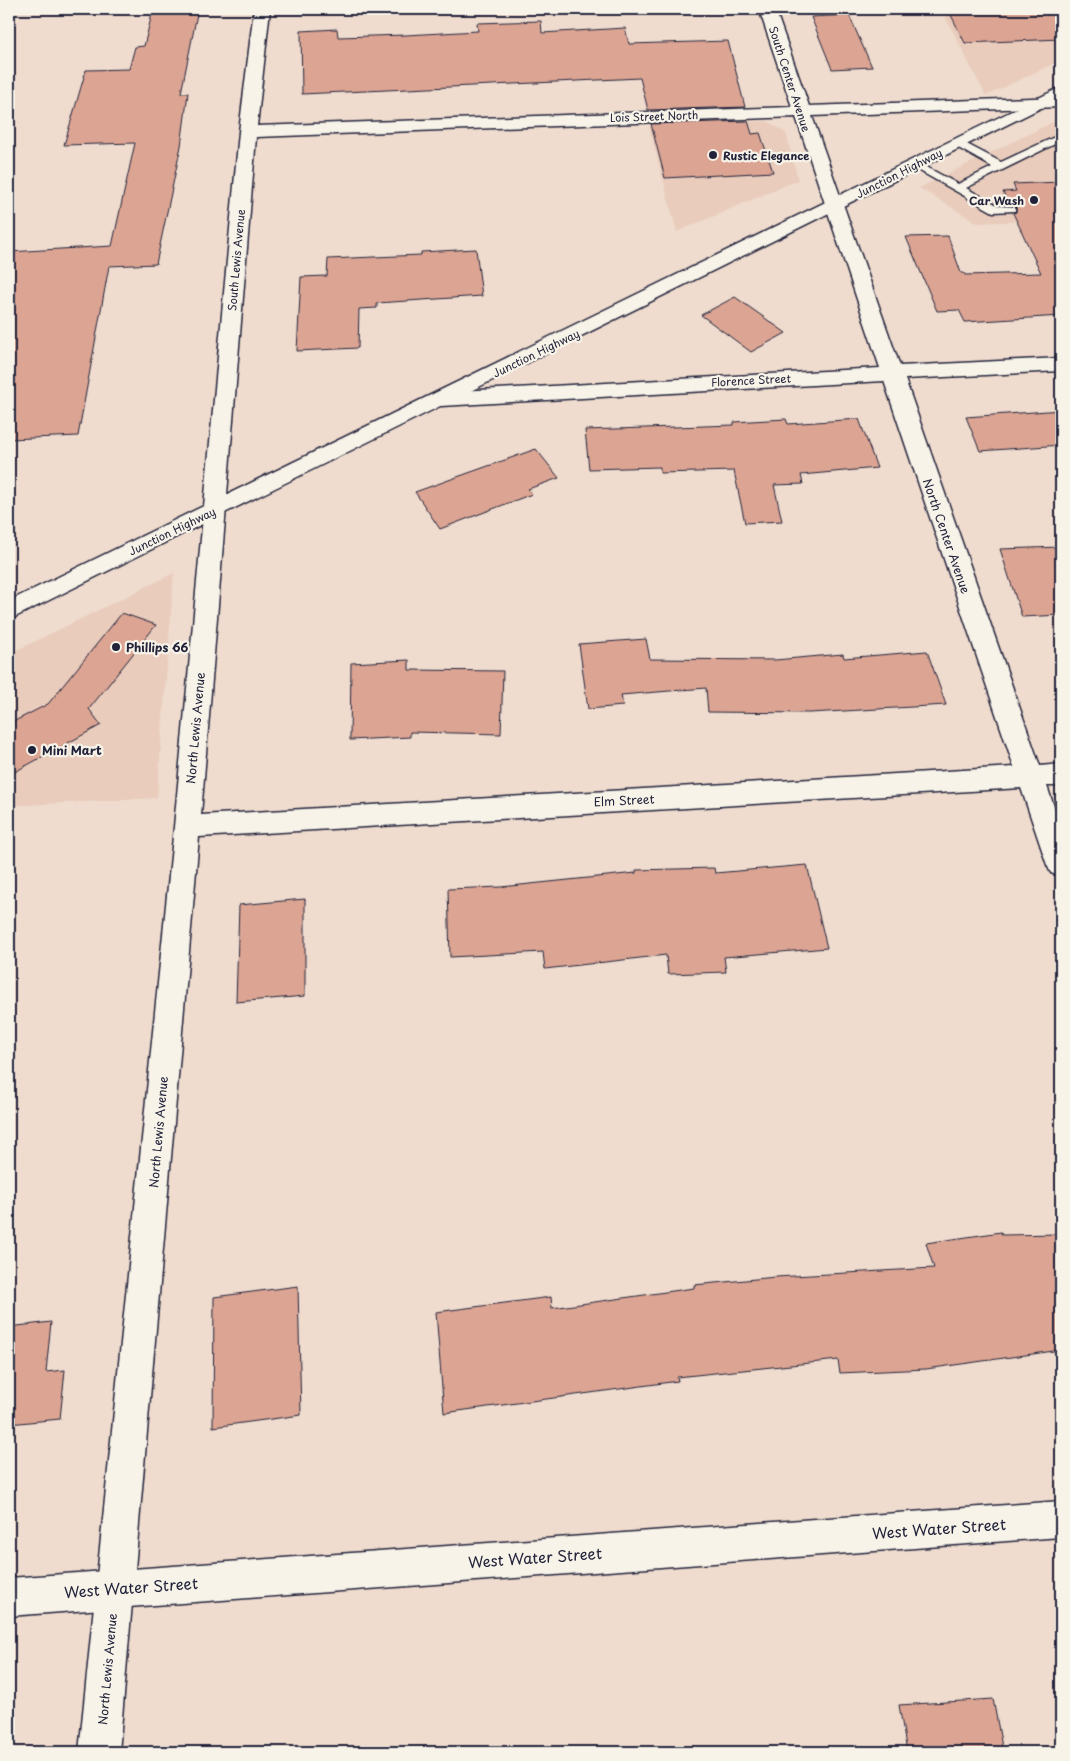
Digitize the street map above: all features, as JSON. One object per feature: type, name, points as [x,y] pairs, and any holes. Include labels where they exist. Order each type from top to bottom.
[{"type":"street","name":"South Lewis Avenue","points":[[213,511],[248,132],[262,9]]},
{"type":"street","name":"South Center Avenue","points":[[767,9],[833,206]]},
{"type":"street","name":"Junction Highway","points":[[9,611],[1061,92]]},
{"type":"street","name":"Lois Street North","points":[[248,132],[800,110],[1061,102]]},
{"type":"street","name":"North Center Avenue","points":[[833,206],[1061,865]]},
{"type":"street","name":"Florence Street","points":[[441,399],[891,372],[1061,364]]},
{"type":"street","name":"North Lewis Avenue","points":[[99,1752],[187,827],[213,511]]},
{"type":"street","name":"Elm Street","points":[[187,827],[1061,774]]},
{"type":"street","name":"West Water Street","points":[[9,1597],[1061,1519]]},
{"type":"lane","points":[[958,188],[1061,137]]},
{"type":"lane","points":[[957,143],[1001,167]]},
{"type":"lane","points":[[915,164],[997,210],[1011,209]]},
{"type":"shaded area","points":[[941,9],[1061,9],[1061,60],[986,96]]},
{"type":"shaded area","points":[[1061,118],[1061,220],[978,223],[919,188]]},
{"type":"shaded area","points":[[767,121],[786,133],[798,180],[677,232],[649,127]]},
{"type":"shaded area","points":[[174,573],[157,798],[9,806],[9,654]]},
{"type":"building","points":[[198,9],[181,93],[188,93],[181,146],[156,264],[109,266],[78,436],[9,439],[9,252],[112,246],[135,143],[64,145],[86,70],[129,69],[135,47],[144,46],[153,10]]},
{"type":"building","points":[[948,9],[1061,9],[1061,39],[965,43]]},
{"type":"building","points":[[849,15],[872,67],[832,69],[811,17]]},
{"type":"building","points":[[541,21],[542,33],[625,28],[629,44],[728,41],[745,107],[648,110],[640,78],[302,94],[301,31],[337,29],[338,37],[406,35],[478,31],[477,23]]},
{"type":"building","name":"Rustic Elegance","points":[[748,121],[752,134],[760,133],[773,172],[665,178],[651,124]]},
{"type":"building","points":[[1061,182],[1061,316],[965,322],[959,310],[937,311],[906,237],[948,236],[961,273],[965,275],[1041,273],[1013,213],[1016,212],[1016,206],[1009,205],[1003,192],[1016,191],[1013,184]]},
{"type":"building","points":[[476,249],[482,296],[377,303],[377,308],[359,309],[358,348],[297,351],[301,277],[327,276],[328,259],[421,255],[421,252]]},
{"type":"building","points":[[735,297],[786,333],[751,352],[701,315]]},
{"type":"building","points":[[1061,410],[1061,445],[980,451],[966,417]]},
{"type":"building","points":[[786,419],[788,424],[859,419],[877,468],[801,475],[803,484],[774,485],[782,521],[745,523],[734,471],[660,473],[660,467],[589,469],[585,430],[734,425],[734,422]]},
{"type":"building","points":[[536,449],[559,478],[528,489],[532,494],[440,529],[415,492]]},
{"type":"building","points":[[1061,547],[1061,615],[1022,617],[1000,549]]},
{"type":"building","points":[[122,613],[156,625],[89,709],[101,725],[9,775],[9,724],[48,704]]},
{"type":"building","points":[[646,639],[650,659],[775,660],[843,654],[844,658],[927,651],[946,705],[810,713],[708,712],[706,688],[621,695],[623,706],[588,709],[579,644]]},
{"type":"building","points":[[409,660],[409,670],[503,671],[501,734],[410,732],[410,737],[350,740],[351,663]]},
{"type":"building","points":[[807,865],[827,948],[724,957],[726,972],[668,974],[666,955],[545,969],[543,952],[450,957],[448,889],[501,887],[636,873],[636,870],[714,868],[715,873]]},
{"type":"building","points":[[305,899],[305,996],[236,1002],[239,905]]},
{"type":"building","points":[[1001,1232],[1002,1235],[1061,1234],[1061,1350],[926,1369],[840,1373],[838,1360],[677,1377],[678,1381],[444,1413],[436,1312],[551,1297],[552,1308],[694,1288],[694,1285],[776,1277],[934,1268],[926,1243]]},
{"type":"building","points":[[298,1286],[301,1415],[213,1427],[214,1297]]},
{"type":"building","points":[[51,1322],[46,1372],[65,1370],[60,1419],[9,1424],[9,1327]]},
{"type":"building","points":[[993,1699],[1003,1752],[907,1752],[899,1705]]},
{"type":"place","name":"Rustic Elegance","points":[[713,155]]},
{"type":"place","name":"Car Wash","points":[[1034,200]]},
{"type":"place","name":"Phillips 66","points":[[116,647]]},
{"type":"place","name":"Mini Mart","points":[[32,750]]}]
